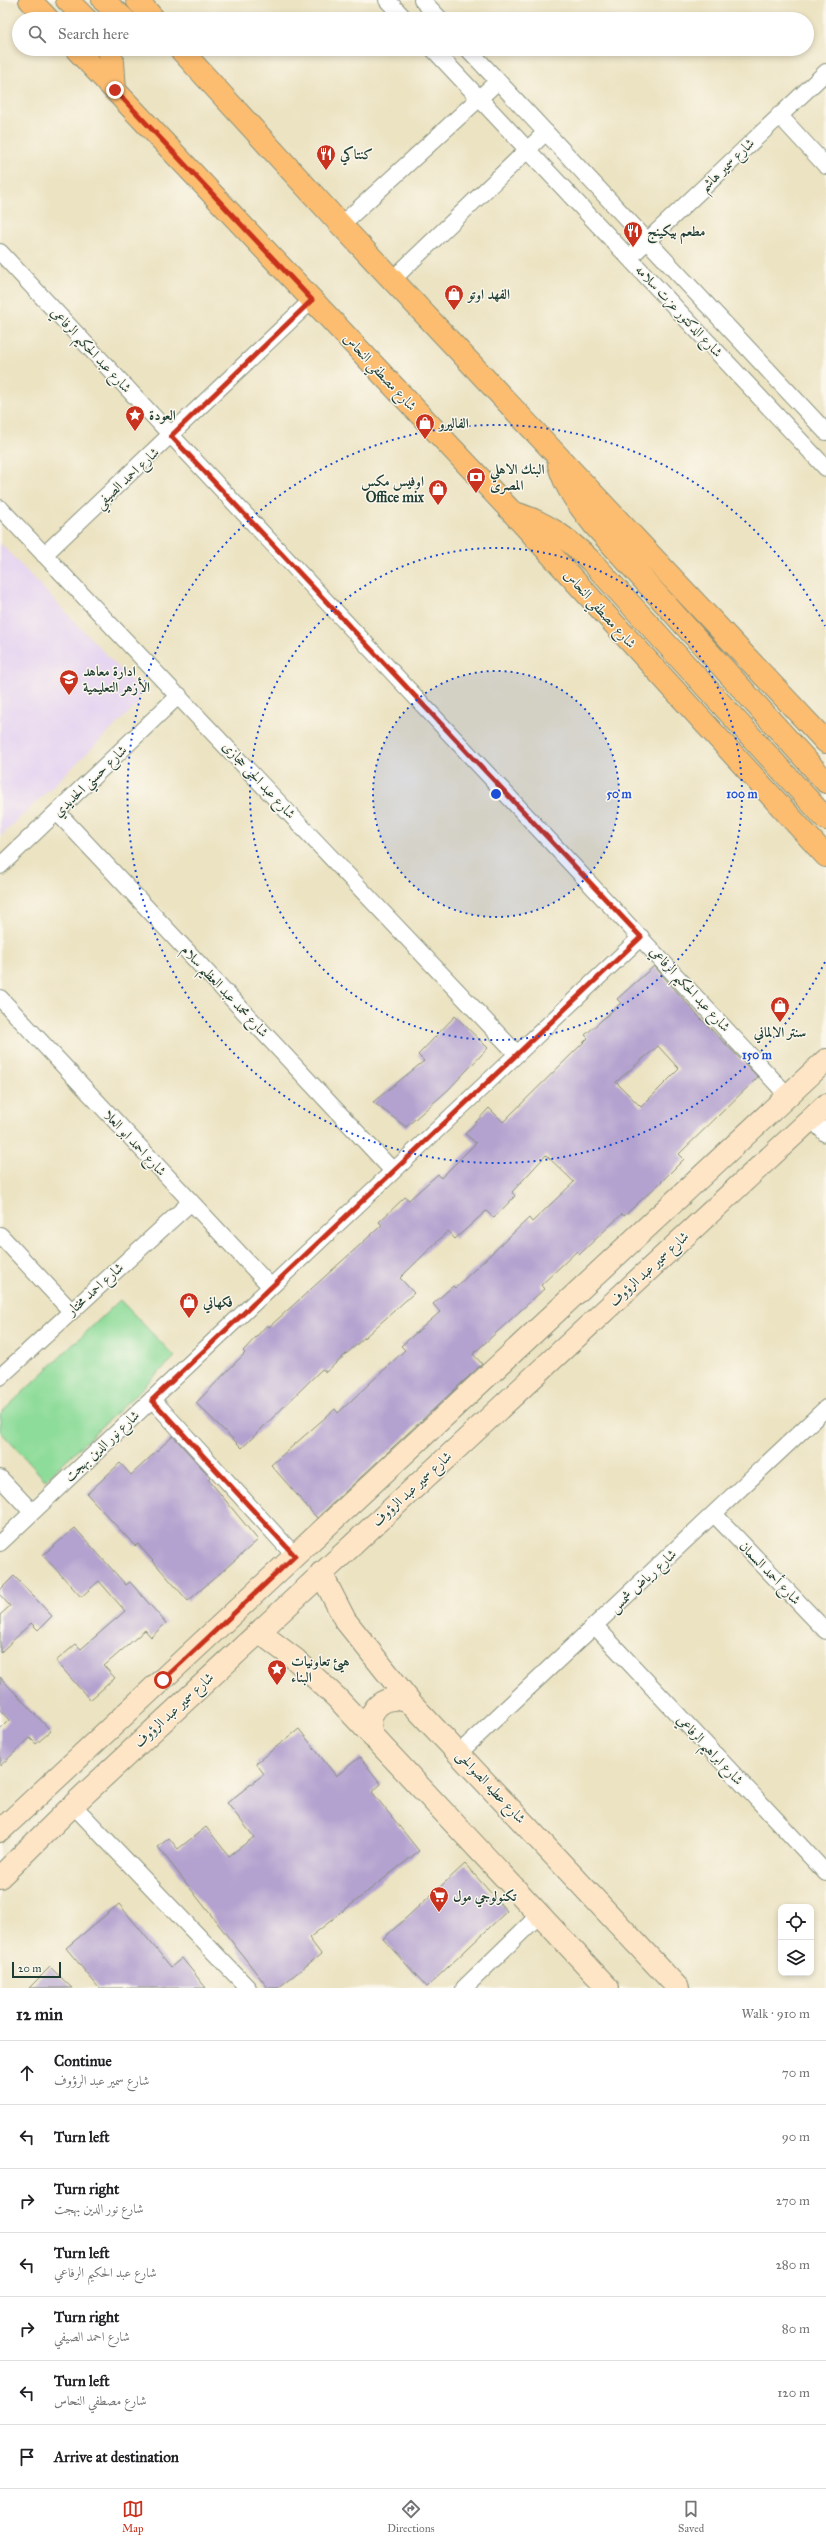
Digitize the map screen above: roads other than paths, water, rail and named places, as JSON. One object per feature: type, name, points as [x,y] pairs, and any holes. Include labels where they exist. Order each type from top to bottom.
[{"type":"main road","points":[[30,0],[41,12]]},
{"type":"main road","points":[[67,0],[79,12]]},
{"type":"main road","points":[[103,0],[116,12]]},
{"type":"main road","points":[[137,0],[148,12]]},
{"type":"main road","name":"شارع مصطفي النحاس","points":[[83,56],[512,512],[826,856]]},
{"type":"main road","points":[[111,56],[113,62],[115,90]]},
{"type":"main road","points":[[186,56],[392,280],[826,741]]},
{"type":"main road","points":[[555,452],[562,477],[595,526],[826,782]]},
{"type":"main road","points":[[512,512],[538,520],[558,533],[591,561],[826,819]]},
{"type":"street","points":[[387,0],[398,12]]},
{"type":"street","points":[[422,0],[433,12]]},
{"type":"street","name":"شارع الدكتور عزت سلامه","points":[[440,56],[826,468]]},
{"type":"street","name":"شارع الدكتور عزت سلامه","points":[[475,56],[826,432]]},
{"type":"street","name":"شارع سمير هاشم","points":[[629,258],[826,72]]},
{"type":"street","points":[[341,225],[498,81]]},
{"type":"street","points":[[779,115],[826,166]]},
{"type":"street","points":[[392,280],[546,132]]},
{"type":"street","name":"شارع عبد الحكيم الرفاعي","points":[[0,252],[789,1097]]},
{"type":"street","name":"شارع احمد الصيفي","points":[[44,555],[171,436],[312,300]]},
{"type":"street","name":"شارع عبد الحى حجازى","points":[[0,508],[179,695],[517,1054]]},
{"type":"street","name":"شارع حسني الحديدي","points":[[0,866],[179,695]]},
{"type":"street","name":"شارع محمد عبد العظيم سلام","points":[[57,812],[393,1171]]},
{"type":"street","name":"شارع نور الدين بهجت","points":[[0,1543],[641,937]]},
{"type":"street","name":"شارع احمد ابو العلا","points":[[0,998],[271,1287]]},
{"type":"street","points":[[0,1832],[789,1097],[826,1060]]},
{"type":"street","points":[[818,1112],[826,1134]]},
{"type":"street","name":"شارع سمير عبد الرؤوف","points":[[0,1877],[73,1805],[321,1573],[818,1112]]},
{"type":"street","name":"شارع احمد مختار","points":[[0,1377],[191,1202]]},
{"type":"street","points":[[0,1235],[71,1311]]},
{"type":"street","points":[[152,1400],[295,1556]]},
{"type":"street","name":"شارع رياض شمس","points":[[459,1753],[826,1408]]},
{"type":"street","points":[[0,1478],[32,1512]]},
{"type":"street","name":"شارع أحمد السمان","points":[[714,1514],[826,1631]]},
{"type":"street","name":"شارع عطيه الصوالحى","points":[[321,1573],[345,1620],[412,1704],[678,1988]]},
{"type":"street","name":"شارع ابراهيم الرفاعي","points":[[595,1626],[826,1873]]},
{"type":"street","points":[[259,1632],[317,1679],[608,1988]]},
{"type":"street","points":[[373,1737],[370,1730],[371,1714],[381,1702],[397,1698],[412,1704]]},
{"type":"street","points":[[73,1805],[248,1988]]},
{"type":"street","points":[[464,1988],[539,1915]]},
{"type":"place","name":"كنتاكي","points":[[326,171]]},
{"type":"place","name":"مطعم بيكينج","points":[[633,248]]},
{"type":"place","name":"الفهد اوتو","points":[[454,311]]},
{"type":"place","name":"العودة","points":[[135,432]]},
{"type":"place","name":"الفاليرو","points":[[425,440]]},
{"type":"place","name":"البنك الاهلي المصرى","points":[[476,494]]},
{"type":"place","name":"اوفيس مكس Office mix","points":[[438,506]]},
{"type":"place","name":"ادارة معاهد الأزهر التعليمية","points":[[69,696]]},
{"type":"place","name":"سنتر الالماني","points":[[780,1023]]},
{"type":"place","name":"فكهاني","points":[[189,1319]]},
{"type":"place","name":"هيئ تعاونيات البناء","points":[[277,1686]]},
{"type":"place","name":"تكنولوجي مول","points":[[439,1913]]}]
